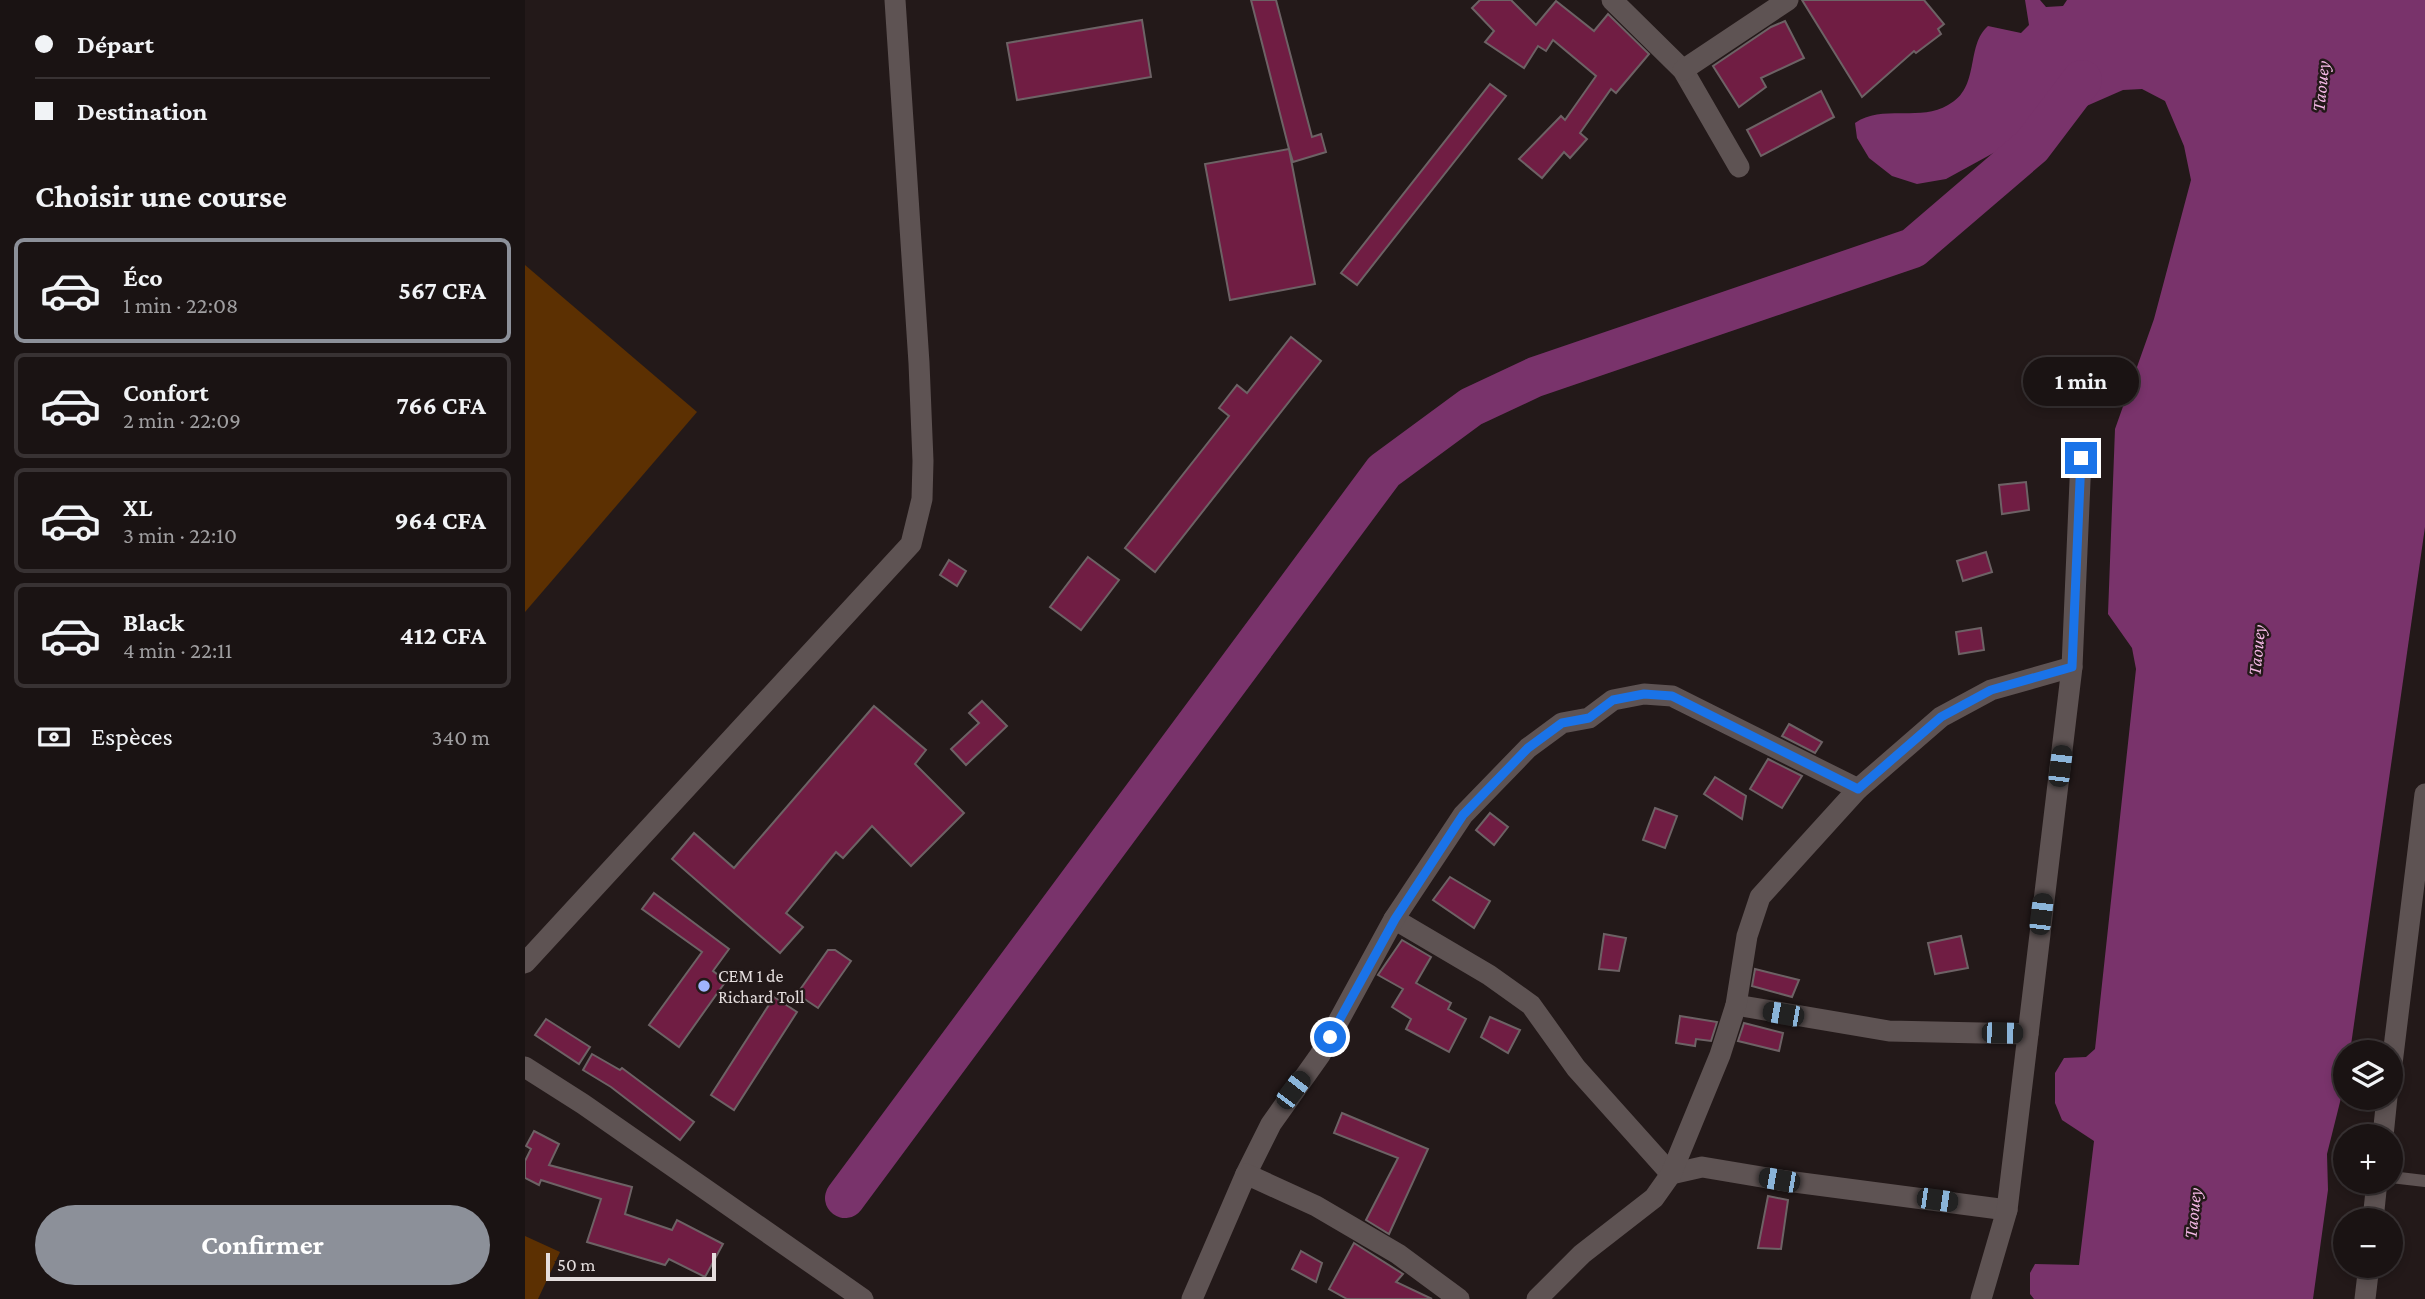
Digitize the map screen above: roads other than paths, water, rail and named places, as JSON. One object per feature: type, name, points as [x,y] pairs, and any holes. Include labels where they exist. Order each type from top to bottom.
[{"type":"street","points":[[525,963],[911,544],[922,499],[922,449],[919,363],[895,0]]},
{"type":"street","points":[[1612,0],[1683,70],[1739,167]]},
{"type":"street","points":[[1683,70],[1788,0]]},
{"type":"street","points":[[1981,1299],[2007,1210],[2072,667],[2081,458]]},
{"type":"street","points":[[1537,1299],[1582,1254],[1654,1198],[1671,1174],[1736,1005],[1747,936],[1760,897],[1858,789],[1941,717],[1991,690],[2072,667]]},
{"type":"street","points":[[1192,1299],[1246,1174],[1271,1124],[1320,1055],[1395,919],[1463,815],[1528,748],[1562,723],[1589,718],[1613,700],[1644,694],[1672,696],[1858,789]]},
{"type":"street","points":[[2395,1040],[2425,793]]},
{"type":"street","points":[[1395,919],[1489,975],[1531,1005],[1576,1068],[1671,1174]]},
{"type":"street","points":[[1736,1005],[1889,1031],[2028,1034]]},
{"type":"street","points":[[525,1068],[583,1104],[863,1299]]},
{"type":"street","points":[[1671,1174],[1702,1167],[1779,1180],[2007,1210]]},
{"type":"street","points":[[1246,1174],[1316,1206],[1387,1247],[1459,1299]]},
{"type":"street","points":[[2365,1299],[2367,1278]]},
{"type":"lane","points":[[2403,1178],[2425,1181]]},
{"type":"water","name":"Taouey","points":[[2025,0],[2040,0],[2046,7],[2063,6],[2067,0],[2425,0],[2425,527],[2352,1040],[2333,1040],[2333,1110],[2338,1110],[2327,1154],[2328,1190],[2313,1299],[2034,1299],[2030,1294],[2030,1273],[2035,1264],[2079,1265],[2094,1141],[2062,1120],[2055,1103],[2055,1073],[2064,1058],[2086,1057],[2095,1049],[2136,669],[2132,648],[2108,614],[2115,429],[2154,319],[2191,180],[2184,146],[2165,101],[2142,89],[2123,90],[2050,122],[1946,179],[1917,184],[1892,176],[1869,158],[1857,138],[1855,123],[1866,117],[1925,112],[1948,105],[1958,98],[1965,88],[1977,44],[1988,26],[2021,33],[2029,25]]},
{"type":"waterway","points":[[845,1198],[1384,471],[1471,407],[1535,377],[1913,248],[2032,146],[2082,80]]},
{"type":"place","name":"CEM 1 de Richard Toll","points":[[704,986]]}]
